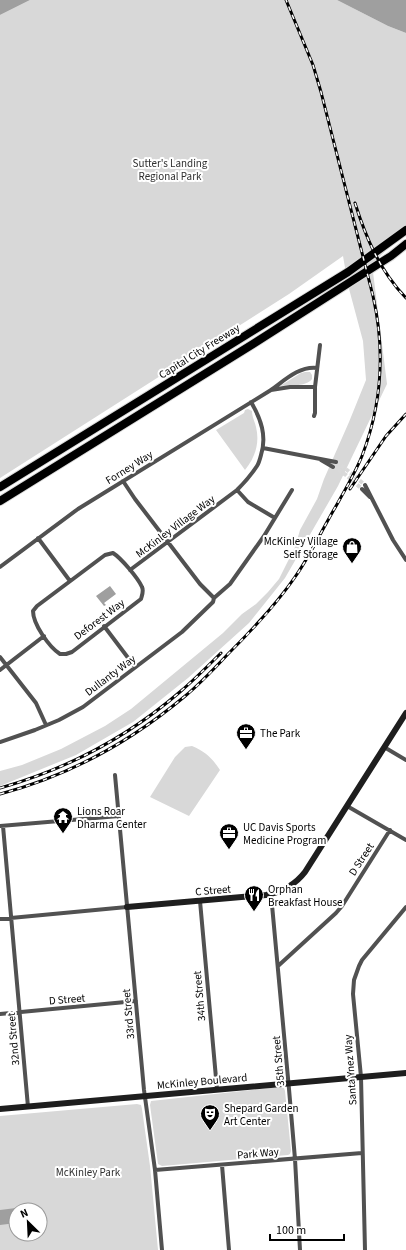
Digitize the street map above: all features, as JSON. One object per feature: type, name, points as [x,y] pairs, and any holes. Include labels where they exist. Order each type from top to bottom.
[{"type":"highway","name":"Capital City Freeway","points":[[0,487],[348,272],[406,230]]},
{"type":"highway","name":"Capital City Freeway","points":[[0,502],[260,340],[391,256],[406,244]]},
{"type":"street","points":[[314,416],[315,387],[320,345]]},
{"type":"street","name":"Forney Way","points":[[0,567],[78,509],[272,390],[293,375],[304,369],[317,368]]},
{"type":"street","name":"Forney Way","points":[[272,390],[290,387],[315,387]]},
{"type":"street","points":[[251,402],[261,422],[263,431],[263,448],[336,462]]},
{"type":"street","name":"McKinley Village Way","points":[[44,636],[33,616],[32,611],[37,606],[104,555],[113,553],[120,557],[130,570],[237,490],[258,465],[263,448]]},
{"type":"street","points":[[315,458],[333,467]]},
{"type":"street","points":[[123,481],[200,584],[214,598]]},
{"type":"street","points":[[365,484],[393,540],[406,560]]},
{"type":"street","points":[[362,489],[372,499]]},
{"type":"street","points":[[237,490],[248,502],[275,518]]},
{"type":"street","name":"Dullanty Way","points":[[0,742],[46,726],[83,707],[182,632],[213,602],[214,598],[230,584],[264,536],[292,490]]},
{"type":"street","points":[[38,538],[70,581]]},
{"type":"street","name":"Deforest Way","points":[[44,636],[56,652],[66,654],[72,652],[141,599],[143,588],[130,570]]},
{"type":"street","points":[[104,626],[136,667]]},
{"type":"street","points":[[0,670],[44,636]]},
{"type":"street","points":[[0,657],[36,703],[46,726]]},
{"type":"street","name":"C Street","points":[[0,919],[271,894],[288,888],[301,877],[406,713]]},
{"type":"street","points":[[384,747],[406,760]]},
{"type":"street","name":"33rd Street","points":[[115,775],[144,1096],[155,1170],[162,1250]]},
{"type":"street","points":[[347,806],[406,840]]},
{"type":"street","points":[[1,826],[119,816]]},
{"type":"street","name":"32nd Street","points":[[1,826],[28,1107]]},
{"type":"street","name":"D Street","points":[[278,966],[342,906],[390,830]]},
{"type":"street","name":"35th Street","points":[[271,894],[289,1082],[300,1250]]},
{"type":"street","name":"34th Street","points":[[200,901],[217,1089]]},
{"type":"street","name":"Santa Ynez Way","points":[[365,1250],[361,1077],[353,994],[354,980],[362,960],[406,907]]},
{"type":"street","name":"D Street","points":[[0,1014],[136,1002]]},
{"type":"street","name":"McKinley Boulevard","points":[[0,1110],[289,1082],[406,1073]]},
{"type":"street","name":"Park Way","points":[[155,1170],[362,1153]]},
{"type":"street","points":[[222,1165],[229,1250]]},
{"type":"green space","name":"Sutter's Landing Regional Park","points":[[30,0],[337,0],[388,26],[406,33],[406,231],[372,264],[387,384],[338,486],[285,578],[249,623],[188,678],[133,722],[76,755],[0,786],[0,771],[22,765],[61,749],[105,726],[131,709],[223,633],[242,614],[256,604],[268,592],[279,579],[295,547],[300,530],[317,499],[366,380],[363,341],[348,285],[343,256],[289,294],[0,478],[0,15]]},
{"type":"green space","points":[[310,372],[312,375],[312,379],[309,382],[280,386],[301,373]]},
{"type":"green space","points":[[248,409],[252,411],[257,433],[257,444],[252,460],[245,470],[216,430]]},
{"type":"green space","points":[[192,746],[208,756],[220,770],[189,816],[150,797],[175,757],[185,747]]},
{"type":"green space","points":[[280,1087],[284,1088],[285,1091],[291,1151],[290,1154],[162,1166],[158,1164],[150,1105],[151,1101]]},
{"type":"green space","name":"McKinley Park","points":[[137,1104],[141,1105],[150,1166],[158,1250],[0,1250],[0,1116]]},
{"type":"shaded area","points":[[0,0],[30,0],[0,15]]},
{"type":"shaded area","points":[[337,0],[406,0],[406,33],[388,26]]},
{"type":"shaded area","points":[[110,586],[116,594],[104,603],[106,605],[104,606],[96,596]]},
{"type":"shaded area","points":[[8,1209],[8,1224],[0,1225],[0,1210]]},
{"type":"tunnel","points":[[336,462],[365,485]]},
{"type":"tunnel","points":[[333,467],[346,475],[362,489]]},
{"type":"railway","points":[[0,794],[50,778],[97,756],[142,729],[196,687],[255,626],[288,587],[312,550],[362,456],[374,417],[380,376],[377,316],[321,92],[313,65],[286,0]]},
{"type":"railway","points":[[355,203],[375,254],[389,277],[406,298]]},
{"type":"railway","points":[[350,489],[386,436],[406,414]]},
{"type":"railway","points":[[0,788],[73,761],[118,737],[161,708],[221,653]]},
{"type":"place","name":"McKinley Village Self Storage","points":[[352,564]]},
{"type":"place","name":"The Park","points":[[246,750]]},
{"type":"place","name":"Lions Roar Dharma Center","points":[[63,834]]},
{"type":"place","name":"UC Davis Sports Medicine Program","points":[[229,850]]},
{"type":"place","name":"Orphan Breakfast House","points":[[254,912]]},
{"type":"place","name":"Shepard Garden Art Center","points":[[210,1131]]}]
